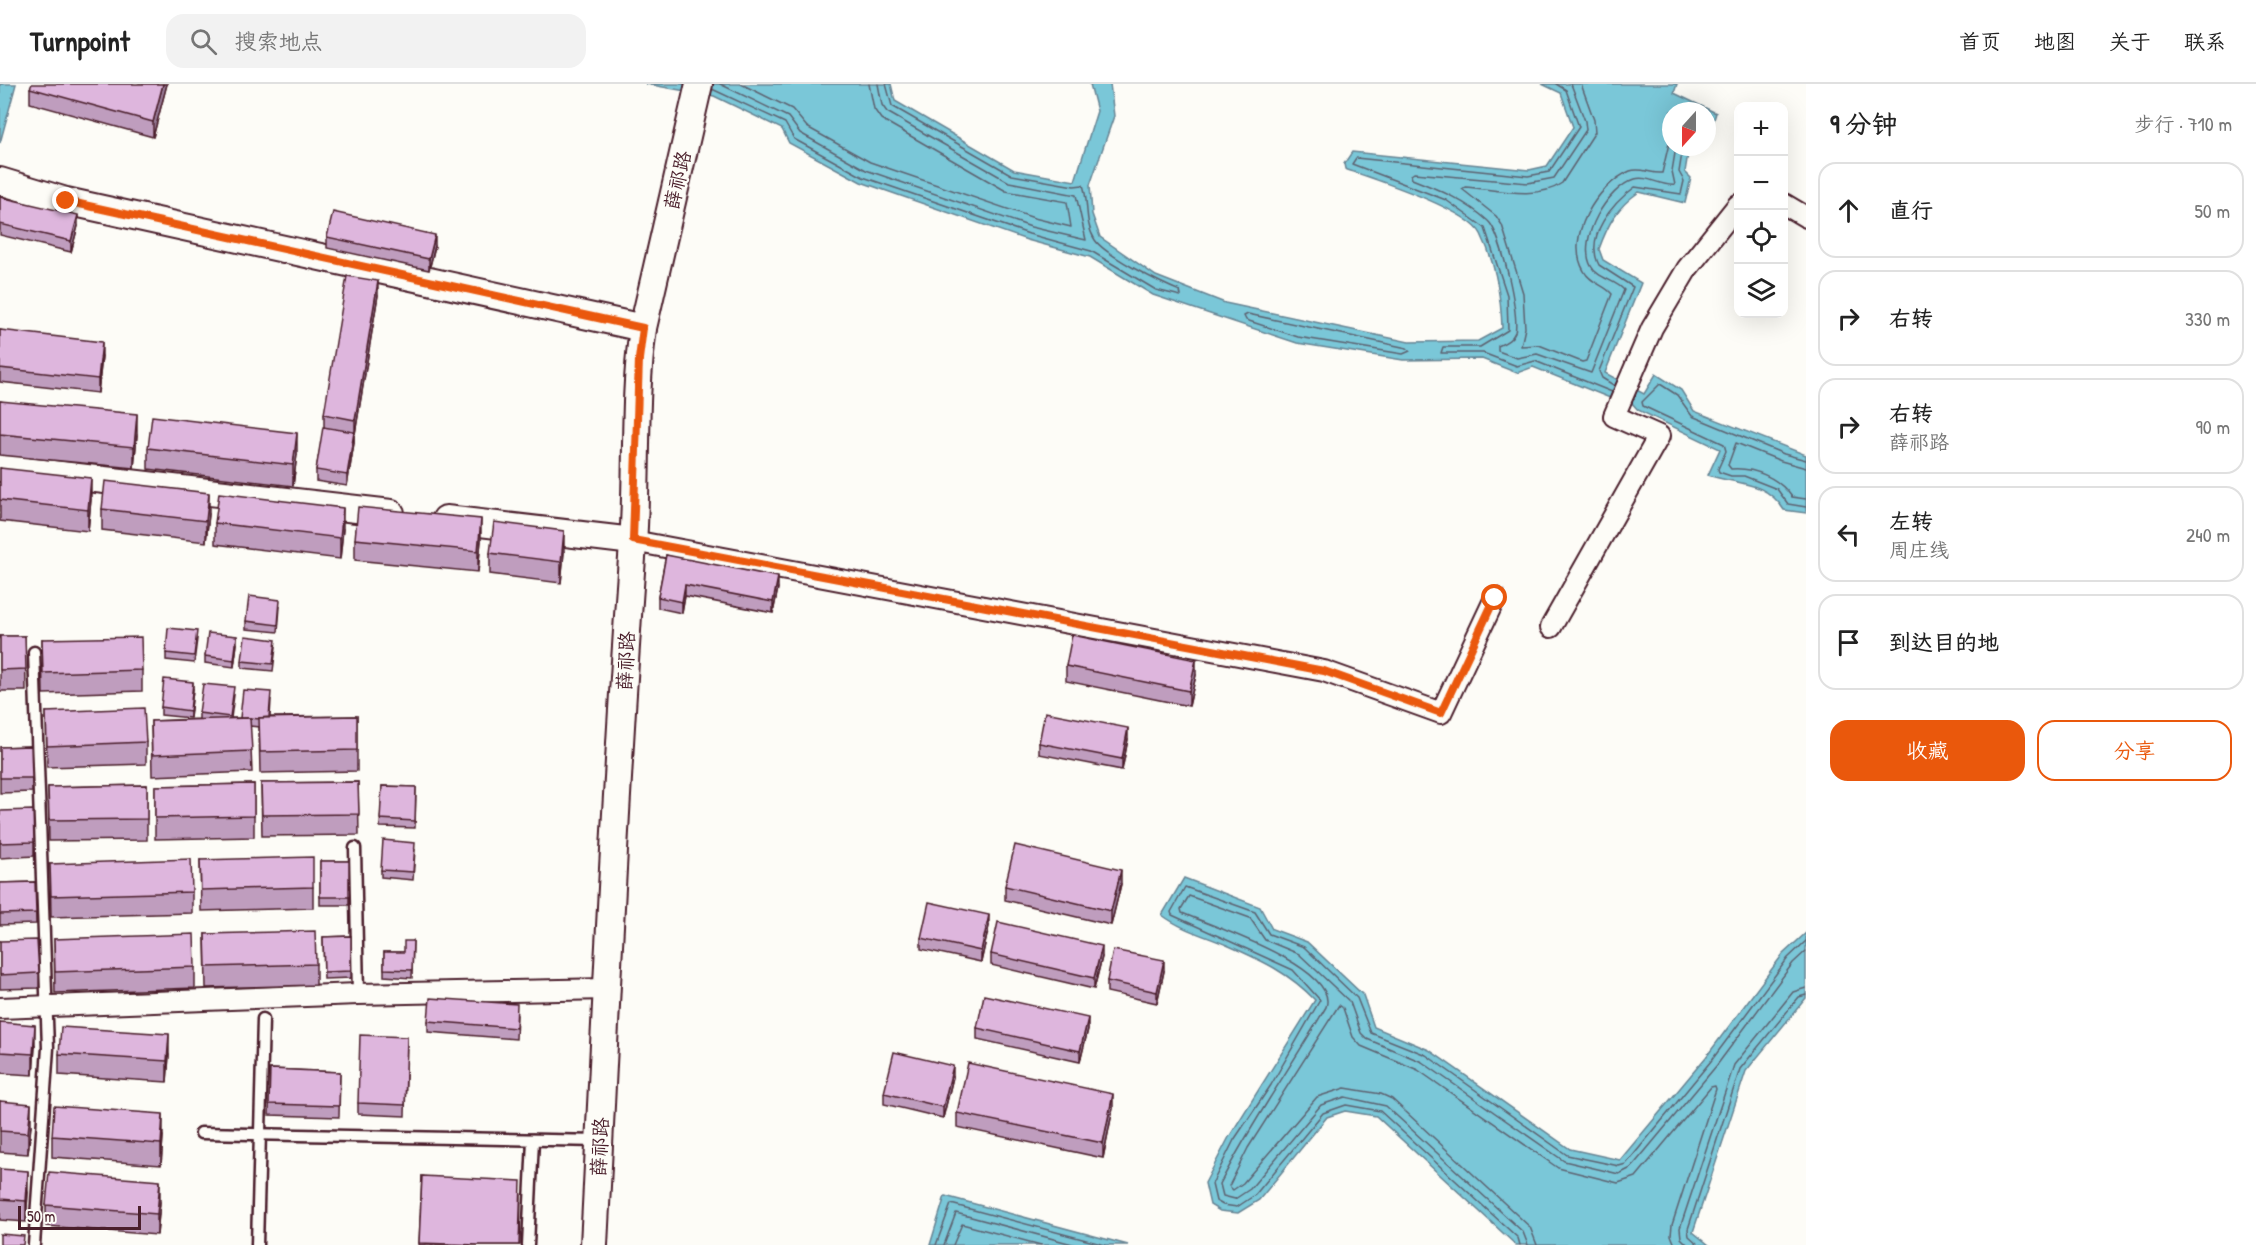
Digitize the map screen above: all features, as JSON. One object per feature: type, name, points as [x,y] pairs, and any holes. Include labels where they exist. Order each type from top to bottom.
[{"type":"street","name":"薛祁路","points":[[594,1245],[633,540],[639,359],[643,328],[699,84]]},
{"type":"street","points":[[0,181],[66,201],[643,328]]},
{"type":"street","points":[[1788,206],[1806,217]]},
{"type":"street","points":[[1551,627],[1659,436],[1614,416],[1652,328],[1687,269],[1734,210]]},
{"type":"street","points":[[0,468],[633,540],[1324,671],[1441,713],[1495,598]]},
{"type":"street","points":[[0,1008],[358,994],[607,989]]},
{"type":"lane","points":[[34,652],[48,1048],[34,1245]]},
{"type":"lane","points":[[355,849],[358,994]]},
{"type":"lane","points":[[257,1245],[263,1019]]},
{"type":"lane","points":[[201,1133],[599,1141]]},
{"type":"lane","points":[[528,1245],[533,1140]]},
{"type":"water","points":[[0,84],[16,84],[0,143]]},
{"type":"water","points":[[646,84],[891,84],[895,101],[1014,170],[1075,181],[1097,111],[1090,84],[1110,84],[1114,116],[1090,185],[1092,214],[1100,237],[1156,276],[1225,303],[1409,342],[1478,341],[1502,328],[1494,268],[1481,234],[1473,224],[1440,205],[1345,169],[1344,164],[1352,152],[1529,170],[1547,166],[1573,127],[1561,93],[1542,84],[1677,84],[1674,93],[1693,102],[1662,102],[1662,156],[1688,156],[1685,172],[1691,178],[1685,203],[1639,192],[1619,210],[1606,232],[1599,249],[1603,260],[1641,283],[1605,373],[1644,394],[1656,374],[1681,390],[1694,411],[1806,455],[1806,513],[1784,510],[1777,500],[1760,488],[1708,475],[1720,449],[1638,410],[1631,402],[1610,398],[1533,367],[1517,373],[1482,359],[1403,360],[1297,343],[1153,295],[1090,257],[1027,240],[861,182],[789,143],[782,129],[714,96]]},
{"type":"water","points":[[1184,878],[1260,907],[1272,929],[1307,942],[1363,995],[1374,1027],[1429,1050],[1570,1149],[1620,1160],[1706,1057],[1783,954],[1806,933],[1806,998],[1746,1071],[1693,1232],[1709,1245],[1516,1245],[1376,1116],[1345,1111],[1327,1117],[1259,1200],[1238,1213],[1220,1211],[1210,1205],[1205,1183],[1229,1137],[1315,1000],[1275,968],[1186,929],[1162,915]]},
{"type":"water","points":[[945,1196],[1128,1245],[930,1245]]},
{"type":"building","points":[[32,84],[163,84],[153,122],[30,88]]},
{"type":"building","points":[[0,197],[78,215],[71,241],[0,224]]},
{"type":"building","points":[[333,212],[435,235],[429,259],[327,237]]},
{"type":"building","points":[[347,276],[378,281],[355,420],[324,414]]},
{"type":"building","points":[[0,330],[102,342],[98,379],[0,368]]},
{"type":"building","points":[[0,401],[137,414],[134,447],[0,434]]},
{"type":"building","points":[[152,416],[297,433],[293,465],[148,448]]},
{"type":"building","points":[[323,427],[354,432],[347,475],[316,470]]},
{"type":"building","points":[[0,468],[91,478],[88,510],[0,500]]},
{"type":"building","points":[[105,481],[209,493],[206,521],[102,509]]},
{"type":"building","points":[[219,493],[343,508],[340,538],[215,523]]},
{"type":"building","points":[[358,507],[481,519],[478,551],[355,539]]},
{"type":"building","points":[[494,522],[564,531],[561,562],[490,553]]},
{"type":"building","points":[[666,555],[778,577],[773,602],[685,585],[682,602],[658,597]]},
{"type":"building","points":[[249,596],[280,600],[278,625],[246,621]]},
{"type":"building","points":[[168,628],[197,631],[194,656],[166,653]]},
{"type":"building","points":[[208,633],[237,636],[234,660],[205,656]]},
{"type":"building","points":[[1072,635],[1196,660],[1189,691],[1066,666]]},
{"type":"building","points":[[0,636],[25,636],[26,669],[0,670]]},
{"type":"building","points":[[245,636],[276,640],[273,664],[242,661]]},
{"type":"building","points":[[141,637],[142,670],[43,673],[42,639]]},
{"type":"building","points":[[164,679],[193,682],[190,711],[161,707]]},
{"type":"building","points":[[203,684],[234,687],[230,717],[199,713]]},
{"type":"building","points":[[243,690],[271,692],[269,717],[240,718]]},
{"type":"building","points":[[144,708],[146,742],[47,746],[46,712]]},
{"type":"building","points":[[1045,712],[1128,728],[1122,759],[1039,743]]},
{"type":"building","points":[[357,716],[357,750],[260,752],[259,718]]},
{"type":"building","points":[[250,718],[252,751],[152,755],[151,721]]},
{"type":"building","points":[[31,746],[32,778],[0,778],[0,747]]},
{"type":"building","points":[[358,782],[359,814],[262,815],[261,783]]},
{"type":"building","points":[[254,784],[254,816],[155,818],[155,786]]},
{"type":"building","points":[[147,785],[147,819],[49,820],[48,787]]},
{"type":"building","points":[[382,786],[416,787],[415,821],[380,819]]},
{"type":"building","points":[[33,810],[34,842],[0,843],[0,811]]},
{"type":"building","points":[[383,840],[415,843],[413,872],[381,870]]},
{"type":"building","points":[[1015,845],[1121,870],[1111,911],[1005,886]]},
{"type":"building","points":[[313,857],[313,887],[201,890],[200,860]]},
{"type":"building","points":[[191,859],[192,892],[51,896],[50,864]]},
{"type":"building","points":[[320,861],[349,861],[349,897],[320,897]]},
{"type":"building","points":[[35,882],[36,913],[0,914],[0,883]]},
{"type":"building","points":[[929,902],[989,915],[981,951],[921,938]]},
{"type":"building","points":[[998,922],[1102,946],[1094,978],[991,954]]},
{"type":"building","points":[[315,931],[316,964],[206,967],[205,934]]},
{"type":"building","points":[[194,934],[195,967],[55,972],[54,939]]},
{"type":"building","points":[[351,936],[351,971],[324,972],[323,937]]},
{"type":"building","points":[[37,940],[39,973],[0,975],[0,941]]},
{"type":"building","points":[[404,941],[413,941],[412,970],[384,969],[384,952],[404,952]]},
{"type":"building","points":[[1113,950],[1164,960],[1157,992],[1107,981]]},
{"type":"building","points":[[984,995],[1088,1018],[1080,1051],[977,1028]]},
{"type":"building","points":[[430,998],[517,1004],[516,1028],[428,1021]]},
{"type":"building","points":[[0,1022],[35,1025],[33,1054],[0,1052]]},
{"type":"building","points":[[61,1027],[169,1034],[167,1061],[59,1054]]},
{"type":"building","points":[[360,1035],[407,1037],[405,1105],[358,1103]]},
{"type":"building","points":[[894,1052],[953,1066],[943,1107],[884,1093]]},
{"type":"building","points":[[968,1063],[1113,1094],[1103,1143],[957,1113]]},
{"type":"building","points":[[270,1069],[340,1072],[339,1106],[269,1104]]},
{"type":"building","points":[[0,1101],[31,1104],[28,1133],[0,1131]]},
{"type":"building","points":[[54,1106],[163,1114],[161,1144],[52,1136]]},
{"type":"building","points":[[0,1169],[28,1171],[26,1201],[0,1199]]},
{"type":"building","points":[[49,1172],[160,1181],[157,1214],[46,1205]]},
{"type":"building","points":[[422,1176],[521,1181],[519,1245],[419,1243]]},
{"type":"building","points":[[0,1234],[24,1236],[23,1245],[0,1245]]},
{"type":"route","points":[[66,201],[643,328],[639,359],[633,540],[1324,671],[1441,713],[1495,598]]}]
